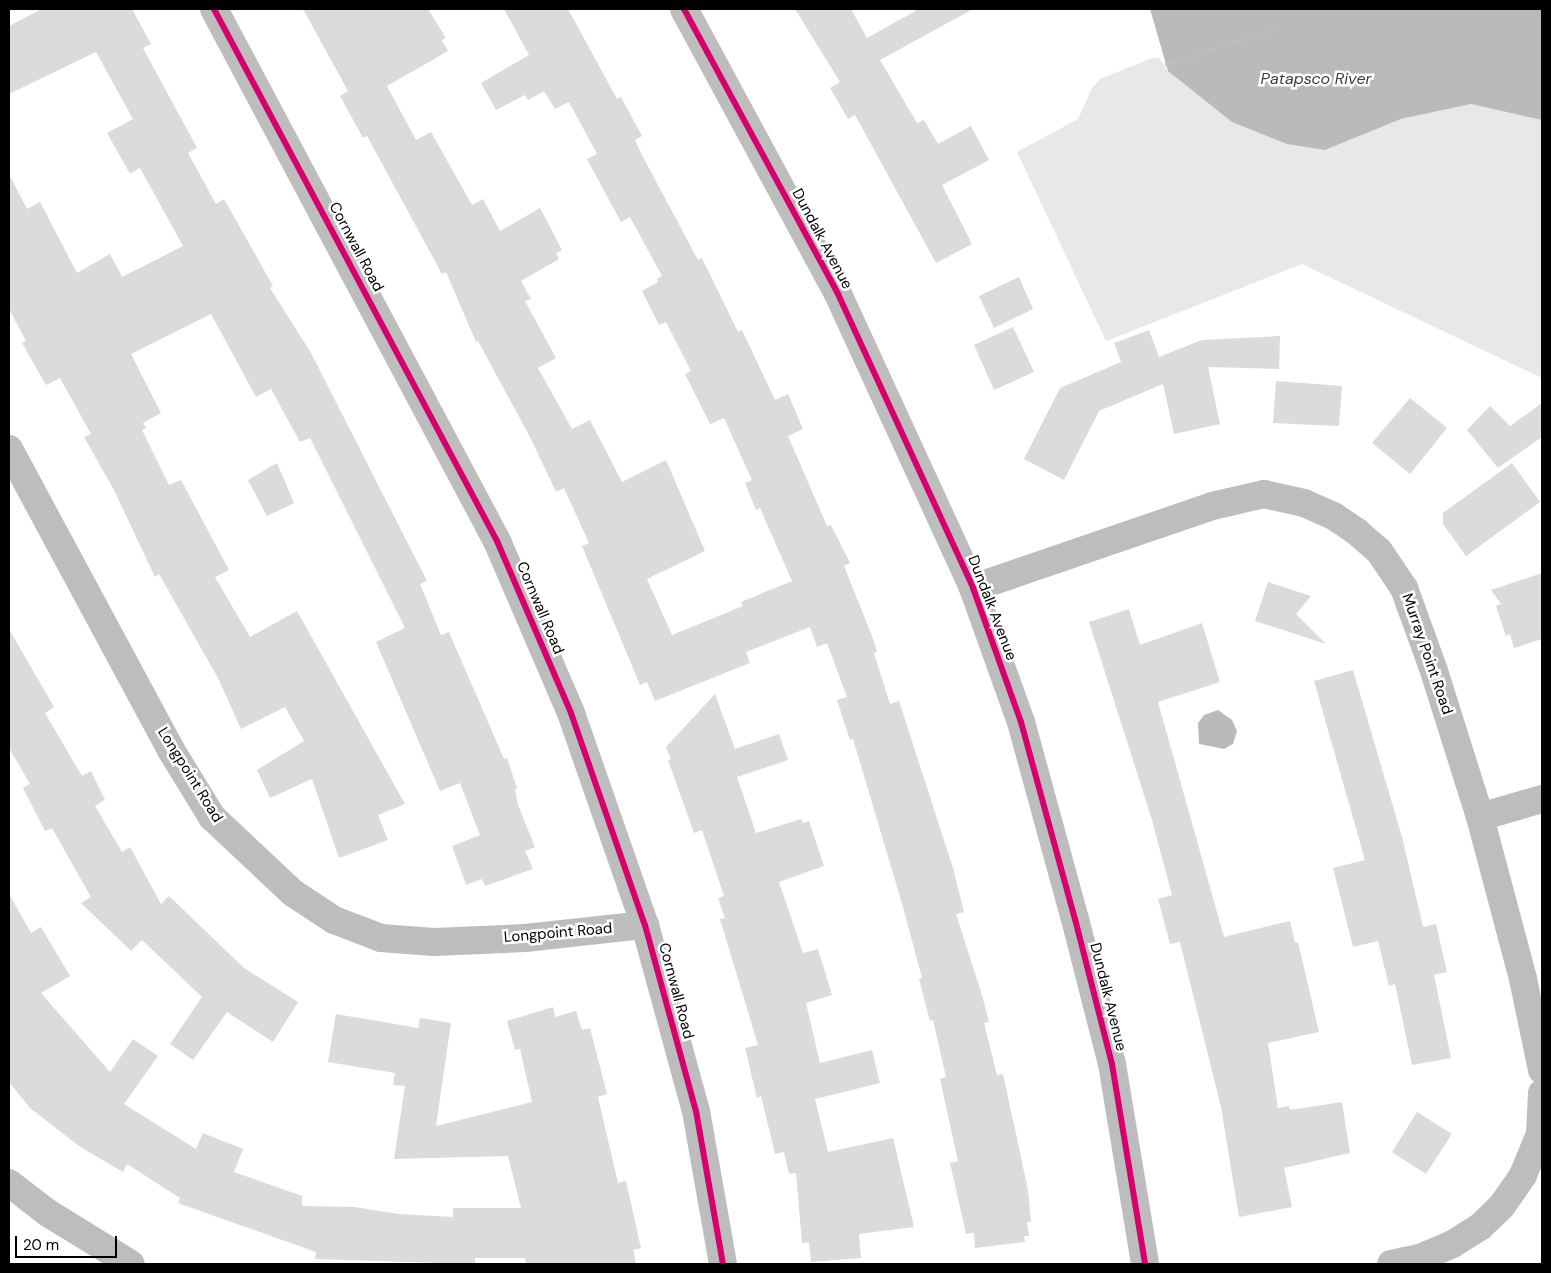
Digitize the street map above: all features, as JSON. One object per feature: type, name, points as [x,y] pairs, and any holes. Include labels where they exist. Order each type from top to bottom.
[{"type":"street","name":"Cornwall Road","points":[[214,9],[497,541],[571,713],[645,924],[696,1111],[723,1264]]},
{"type":"street","name":"Dundalk Avenue","points":[[684,9],[838,294],[972,588],[1021,722],[1112,1064],[1145,1264]]},
{"type":"street","name":"Longpoint Road","points":[[9,449],[171,750],[212,817],[293,893],[334,920],[381,938],[443,942],[525,938],[645,924]]},
{"type":"street","name":"Murray Point Road","points":[[972,588],[1212,506],[1264,494],[1304,503],[1335,517],[1379,551],[1404,588],[1480,817],[1523,979],[1542,1070]]},
{"type":"street","points":[[1480,817],[1542,799]]},
{"type":"street","points":[[1390,1264],[1420,1258],[1451,1245],[1480,1227],[1502,1207],[1523,1175],[1540,1134],[1542,1093]]},
{"type":"street","points":[[9,1183],[48,1214],[131,1264]]},
{"type":"path","points":[[1165,64],[1274,30]]},
{"type":"shaded area","points":[[1152,58],[1159,58],[1168,71],[1325,150],[1401,119],[1471,104],[1542,120],[1542,378],[1302,264],[1106,341],[1017,152],[1078,119],[1092,88],[1100,79]]},
{"type":"water","name":"Patapsco River","points":[[1150,9],[1542,9],[1542,120],[1471,104],[1401,119],[1325,150],[1287,144],[1232,122],[1168,71]]},
{"type":"water","points":[[1218,710],[1232,720],[1237,731],[1233,744],[1224,749],[1199,744],[1198,723],[1204,715]]},
{"type":"building","points":[[42,9],[132,9],[151,44],[143,48],[197,148],[188,153],[216,204],[224,199],[273,286],[270,288],[311,353],[427,581],[420,584],[441,635],[449,632],[504,759],[507,758],[517,788],[515,789],[518,805],[535,847],[525,851],[533,869],[485,886],[482,879],[466,885],[452,846],[480,835],[460,783],[440,791],[376,642],[405,628],[310,438],[300,442],[271,389],[256,397],[211,314],[131,354],[161,413],[143,423],[146,428],[142,430],[169,485],[181,480],[229,570],[215,577],[250,637],[297,611],[405,804],[378,815],[388,840],[339,858],[312,779],[270,798],[257,770],[304,741],[285,707],[241,729],[218,678],[159,574],[155,577],[114,490],[84,437],[91,434],[60,378],[46,385],[22,343],[26,341],[9,309],[9,174],[27,209],[40,202],[77,273],[110,254],[122,277],[183,246],[140,168],[130,174],[107,133],[133,119],[96,52],[9,94],[9,26]]},
{"type":"building","points":[[303,9],[428,9],[446,38],[442,40],[448,51],[387,86],[416,140],[431,132],[472,205],[483,199],[500,231],[540,208],[562,250],[556,253],[559,259],[521,281],[531,299],[525,301],[556,358],[538,368],[572,429],[590,420],[622,482],[666,460],[705,551],[647,579],[672,635],[743,606],[741,602],[792,581],[760,508],[756,510],[745,483],[752,480],[724,418],[710,424],[685,374],[691,371],[666,322],[659,325],[642,291],[658,282],[657,279],[662,276],[630,217],[621,222],[587,159],[597,154],[569,102],[555,109],[544,91],[528,100],[525,95],[496,110],[481,83],[529,55],[504,9],[568,9],[617,99],[621,97],[642,136],[635,140],[642,155],[698,260],[702,258],[738,332],[742,330],[775,400],[788,394],[803,429],[788,436],[827,526],[831,525],[850,563],[844,566],[874,641],[877,652],[874,653],[890,704],[899,701],[953,868],[964,912],[956,914],[989,1022],[984,1023],[997,1075],[1003,1074],[1028,1190],[1031,1222],[1027,1222],[1029,1236],[1024,1236],[1025,1242],[975,1248],[974,1233],[966,1234],[950,1163],[958,1161],[940,1079],[946,1077],[933,1020],[930,1021],[919,979],[922,978],[903,907],[853,739],[850,740],[837,700],[847,697],[827,643],[817,647],[810,627],[746,652],[750,663],[655,701],[647,682],[640,685],[582,546],[589,543],[564,488],[556,492],[531,439],[478,341],[476,342],[446,272],[442,274],[367,136],[363,138],[340,96],[348,91]]},
{"type":"building","points":[[795,9],[851,9],[867,38],[919,9],[973,9],[880,60],[917,123],[924,120],[938,144],[971,126],[989,160],[942,185],[972,244],[936,263],[855,115],[848,119],[830,88],[840,82]]},
{"type":"building","points":[[1019,277],[1033,309],[994,328],[979,296]]},
{"type":"building","points":[[1013,327],[1034,372],[994,390],[974,345]]},
{"type":"building","points":[[1149,330],[1159,357],[1202,340],[1280,336],[1279,369],[1208,367],[1220,424],[1174,434],[1163,384],[1099,411],[1064,480],[1024,459],[1060,388],[1121,362],[1114,343]]},
{"type":"building","points":[[1276,381],[1342,386],[1339,426],[1273,423]]},
{"type":"building","points":[[1410,398],[1447,428],[1410,474],[1372,443]]},
{"type":"building","points":[[1542,403],[1542,437],[1498,468],[1467,430],[1490,406],[1510,426]]},
{"type":"building","points":[[277,463],[294,503],[267,516],[248,480]]},
{"type":"building","points":[[1512,463],[1540,502],[1466,556],[1443,524],[1443,513]]},
{"type":"building","points":[[1542,573],[1542,639],[1514,648],[1510,634],[1506,636],[1496,606],[1501,604],[1491,590]]},
{"type":"building","points":[[1268,582],[1311,596],[1296,614],[1326,644],[1255,621]]},
{"type":"building","points":[[1129,609],[1140,645],[1202,623],[1220,682],[1158,702],[1224,937],[1290,921],[1295,943],[1298,942],[1319,1032],[1268,1043],[1278,1108],[1289,1106],[1290,1110],[1342,1102],[1350,1153],[1284,1168],[1292,1207],[1239,1217],[1221,1107],[1180,942],[1170,944],[1158,899],[1172,895],[1152,820],[1089,622]]},
{"type":"building","points":[[9,629],[54,707],[45,713],[82,776],[91,771],[105,800],[95,806],[122,852],[130,847],[161,904],[169,896],[244,968],[298,1002],[273,1042],[227,1012],[193,1060],[170,1044],[202,997],[142,940],[131,951],[81,903],[91,897],[52,828],[45,831],[23,788],[30,784],[9,748]]},
{"type":"building","points":[[1353,670],[1402,837],[1423,927],[1436,924],[1447,972],[1434,975],[1451,1058],[1412,1065],[1395,984],[1389,986],[1378,941],[1353,947],[1333,868],[1365,860],[1314,681]]},
{"type":"building","points":[[715,694],[735,749],[779,734],[788,760],[737,777],[756,833],[801,819],[803,823],[809,821],[824,866],[779,882],[803,953],[818,949],[832,995],[806,1003],[820,1063],[872,1050],[880,1083],[815,1099],[828,1152],[893,1138],[914,1227],[859,1234],[861,1258],[811,1262],[809,1242],[802,1243],[796,1173],[789,1174],[784,1152],[775,1154],[761,1096],[757,1098],[745,1048],[758,1045],[720,919],[725,918],[718,898],[724,896],[702,830],[694,833],[668,760],[671,759],[666,747]]},
{"type":"building","points":[[9,894],[31,933],[41,927],[70,976],[41,993],[110,1072],[133,1039],[158,1056],[124,1104],[196,1149],[203,1133],[243,1149],[234,1172],[302,1196],[302,1206],[354,1207],[399,1214],[453,1217],[453,1208],[521,1208],[508,1156],[394,1159],[405,1086],[393,1085],[395,1073],[328,1062],[336,1014],[418,1028],[420,1018],[451,1023],[436,1126],[532,1102],[520,1049],[515,1050],[507,1021],[553,1007],[555,1017],[576,1011],[582,1030],[590,1028],[607,1094],[598,1097],[618,1183],[626,1181],[641,1248],[633,1250],[636,1264],[526,1264],[525,1258],[475,1258],[475,1264],[315,1259],[316,1252],[178,1203],[180,1198],[127,1164],[123,1172],[79,1146],[30,1108],[9,1082]]},
{"type":"building","points":[[1417,1112],[1452,1134],[1426,1174],[1392,1152]]},
{"type":"cycle path","points":[[214,9],[497,541],[571,713],[645,925],[696,1111],[723,1264]]},
{"type":"cycle path","points":[[684,9],[838,294],[973,588],[1021,722],[1075,919],[1112,1064],[1145,1264]]}]
